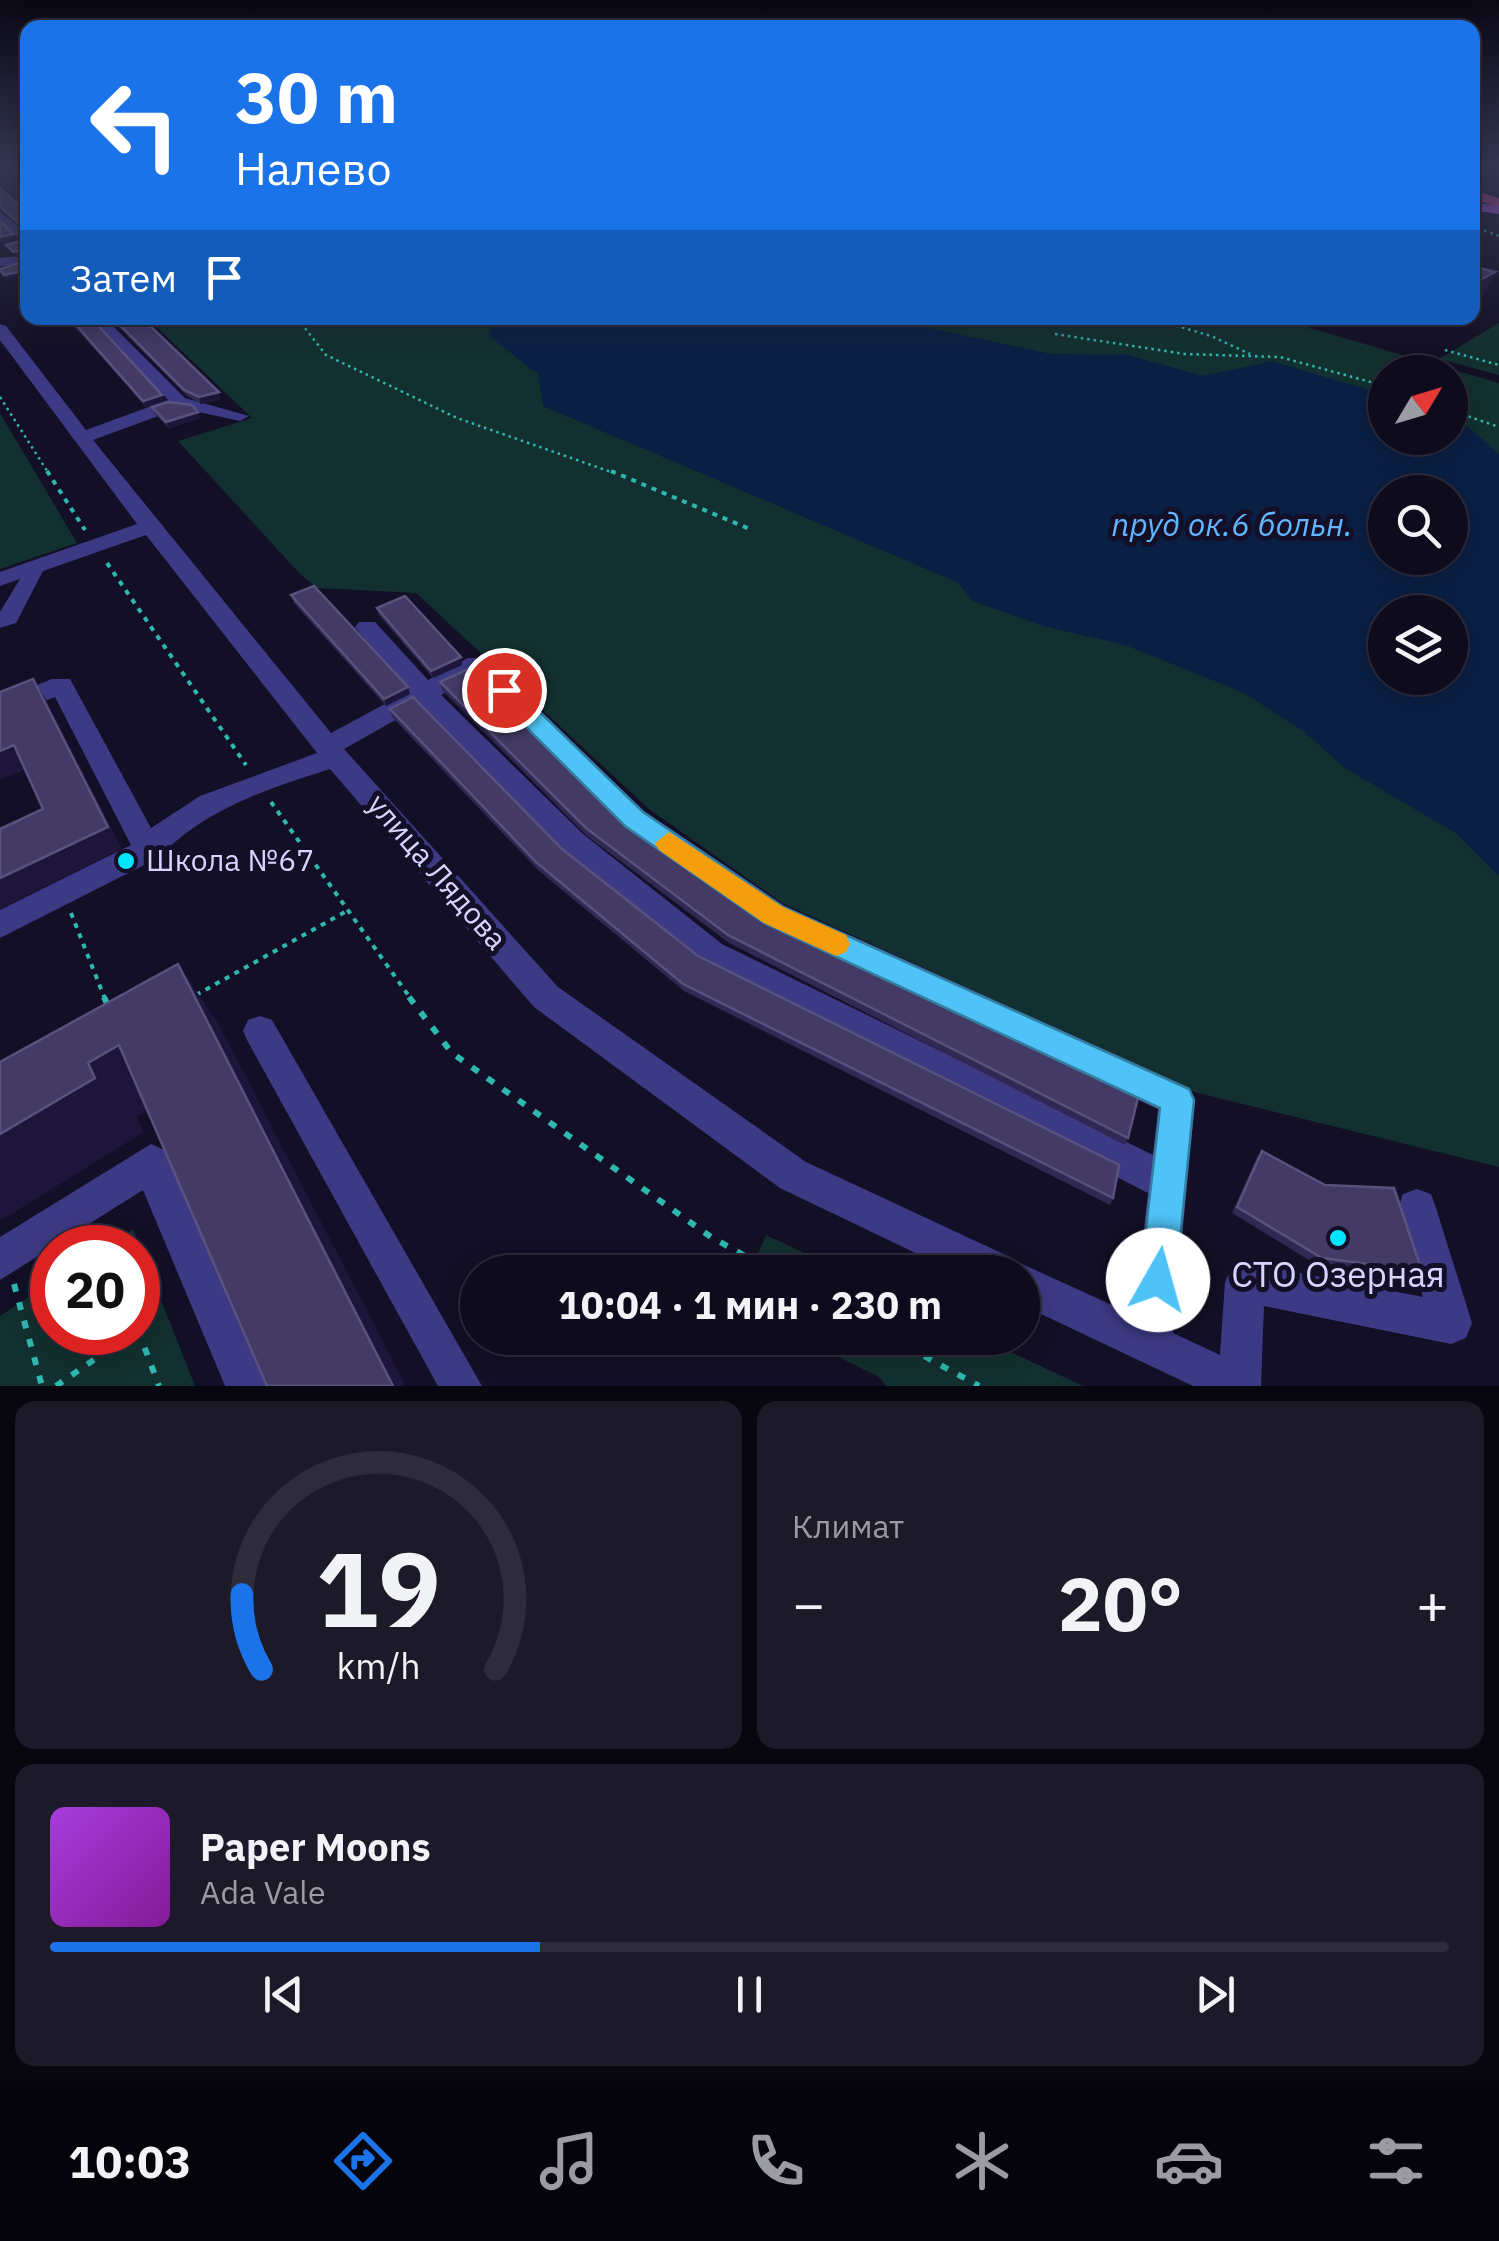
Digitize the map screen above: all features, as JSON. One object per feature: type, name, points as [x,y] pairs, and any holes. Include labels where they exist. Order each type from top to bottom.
[{"type":"street","points":[[105,325],[179,402],[240,416]]},
{"type":"street","name":"улица Лядова","points":[[0,329],[11,360],[82,438],[332,752],[546,997],[793,1175],[962,1255]]},
{"type":"street","points":[[82,438],[179,402]]},
{"type":"street","points":[[0,579],[151,526]]},
{"type":"street","points":[[0,621],[8,618],[34,574],[31,569]]},
{"type":"street","points":[[367,626],[424,692],[573,842],[711,954],[1169,1183]]},
{"type":"street","points":[[0,925],[148,850],[164,830],[258,782],[332,752],[424,692],[478,664],[634,819],[774,915],[1178,1100],[1151,1345]]},
{"type":"street","points":[[0,710],[61,685],[148,850]]},
{"type":"street","points":[[260,1031],[461,1386]]},
{"type":"street","points":[[3,1258],[151,1162],[246,1386]]},
{"type":"street","points":[[1040,1293],[1240,1386],[1246,1282],[1451,1323],[1417,1208]]},
{"type":"path","points":[[302,325],[326,355],[457,418],[562,450],[752,530]]},
{"type":"path","points":[[1171,325],[1258,356]]},
{"type":"path","points":[[1055,334],[1185,354],[1280,357],[1368,381]]},
{"type":"path","points":[[1445,350],[1498,365]]},
{"type":"path","points":[[0,397],[95,546],[344,912],[452,1053],[711,1238],[742,1255]]},
{"type":"path","points":[[1468,416],[1499,427]]},
{"type":"path","points":[[63,895],[111,1016]]},
{"type":"path","points":[[189,998],[344,912]]},
{"type":"path","points":[[3,1258],[42,1386]]},
{"type":"path","points":[[56,1386],[101,1355]]},
{"type":"path","points":[[146,1355],[160,1386]]},
{"type":"path","points":[[922,1355],[979,1386]]},
{"type":"green space","points":[[1499,323],[1499,375],[1468,367],[1468,355],[1446,355]]},
{"type":"green space","points":[[154,325],[1299,325],[1403,355],[1368,355],[1368,455],[1468,455],[1468,374],[1499,383],[1499,1167],[1194,1092],[782,903],[649,809],[416,593],[317,588],[178,441],[252,418]]},
{"type":"green space","points":[[0,413],[77,543],[0,569]]},
{"type":"green space","points":[[766,1235],[809,1255],[757,1255]]},
{"type":"green space","points":[[30,1296],[30,1355],[160,1355],[160,1297],[195,1386],[0,1386],[0,1316]]},
{"type":"green space","points":[[834,1355],[1017,1355],[1083,1386],[886,1386],[879,1377]]},
{"type":"water","name":"пруд ок.6 больн.","points":[[492,325],[916,325],[1051,354],[1128,355],[1203,376],[1272,361],[1368,390],[1368,455],[1468,455],[1468,427],[1499,454],[1499,876],[1457,834],[1345,768],[1302,730],[1242,692],[1125,645],[1043,626],[973,601],[957,582],[543,406],[538,374],[489,336]]},
{"type":"building","points":[[0,229],[8,229],[13,234],[0,237]]},
{"type":"building","points":[[20,241],[20,251],[13,252],[6,245]]},
{"type":"building","points":[[20,263],[20,272],[4,275],[0,269]]},
{"type":"building","points":[[1480,268],[1495,272],[1480,280]]},
{"type":"building","points":[[76,325],[97,325],[162,395],[143,401]]},
{"type":"building","points":[[120,325],[149,325],[219,392],[199,397],[184,390]]},
{"type":"building","points":[[169,402],[192,405],[198,412],[166,422],[152,407]]},
{"type":"building","points":[[314,586],[408,687],[384,699],[291,595]]},
{"type":"building","points":[[405,596],[461,657],[431,671],[377,608]]},
{"type":"building","points":[[470,668],[614,810],[750,909],[1138,1098],[1128,1138],[728,935],[586,828],[440,682]]},
{"type":"building","points":[[33,679],[108,827],[0,878],[0,829],[43,809],[14,745],[0,751],[0,692]]},
{"type":"building","points":[[413,697],[562,849],[698,956],[1119,1165],[1113,1198],[683,984],[536,862],[390,709]]},
{"type":"building","points":[[178,964],[393,1386],[267,1386],[119,1045],[88,1063],[95,1078],[0,1134],[0,1062]]},
{"type":"building","name":"СТО Озерная","points":[[1262,1151],[1325,1185],[1394,1188],[1422,1271],[1322,1258],[1237,1207]]},
{"type":"slow traffic","points":[[669,843],[774,915],[836,944]]},
{"type":"place","name":"Школа №67","points":[[126,861]]},
{"type":"place","name":"СТО Озерная","points":[[1338,1238]]},
{"type":"route","points":[[504,690],[634,819],[774,915],[1178,1100],[1158,1280]]}]
